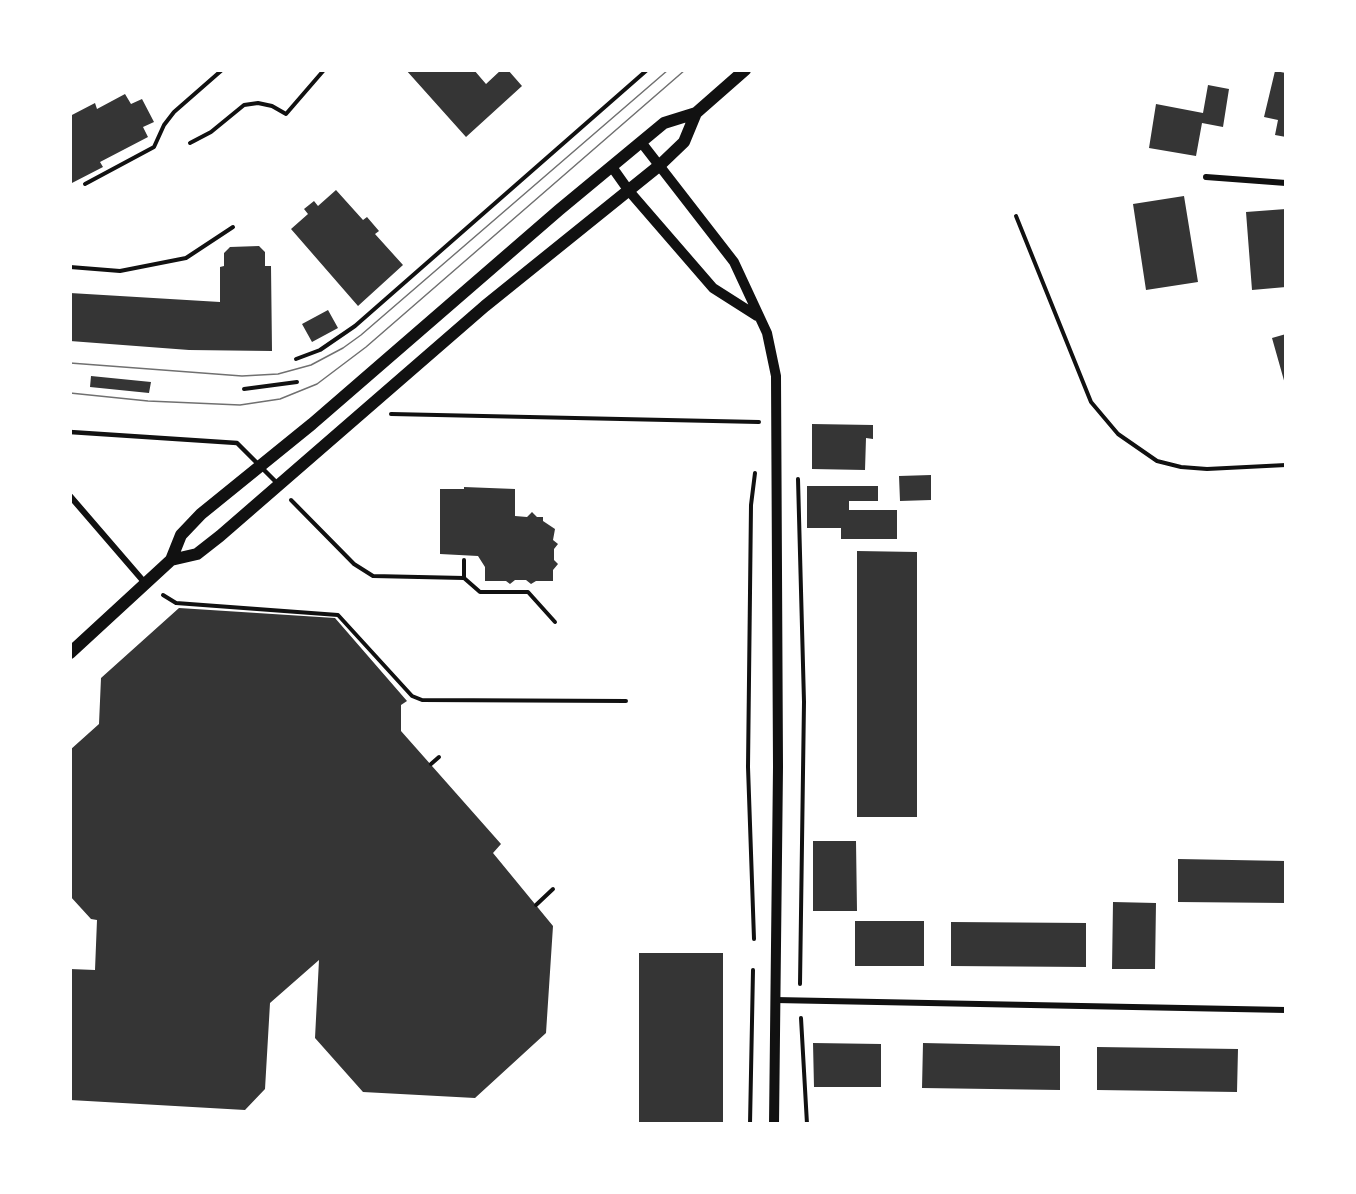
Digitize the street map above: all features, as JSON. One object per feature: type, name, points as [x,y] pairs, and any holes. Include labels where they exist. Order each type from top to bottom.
[{"type":"main road","points":[[70,653],[171,560],[182,535],[201,514],[261,466],[664,123],[696,112],[745,70]]},
{"type":"main road","points":[[171,560],[197,554],[485,306],[660,165],[684,142],[696,112]]},
{"type":"street","points":[[641,142],[734,262],[773,352],[777,422],[774,1124]]},
{"type":"street","points":[[612,167],[713,288],[758,316]]},
{"type":"street","points":[[1206,177],[1286,183]]},
{"type":"street","points":[[70,496],[146,584]]},
{"type":"street","points":[[776,1000],[1286,1010]]},
{"type":"lane","points":[[70,432],[237,443],[279,485]]},
{"type":"path","points":[[85,184],[154,147],[164,125],[174,112],[222,70]]},
{"type":"path","points":[[190,143],[211,132],[244,105],[258,103],[272,106],[286,114],[324,70]]},
{"type":"path","points":[[296,359],[320,350],[355,326],[647,70]]},
{"type":"path","points":[[1016,216],[1091,402],[1118,434],[1157,460],[1181,467],[1207,469],[1286,465]]},
{"type":"path","points":[[70,267],[120,271],[186,258],[233,227]]},
{"type":"path","points":[[244,389],[297,382]]},
{"type":"path","points":[[361,413],[777,422]]},
{"type":"path","points":[[754,943],[749,842],[749,694],[751,505],[754,474],[759,464]]},
{"type":"path","points":[[798,476],[804,702],[800,1001],[807,1124]]},
{"type":"path","points":[[279,485],[362,570],[383,578],[464,578],[480,592],[528,592],[555,622]]},
{"type":"path","points":[[464,560],[464,578]]},
{"type":"path","points":[[146,584],[176,603],[338,615],[412,696],[422,700],[626,700]]},
{"type":"path","points":[[431,764],[439,757]]},
{"type":"path","points":[[536,905],[553,889]]},
{"type":"path","points":[[750,1124],[753,966]]},
{"type":"building","points":[[406,70],[474,70],[486,84],[501,70],[508,70],[522,86],[466,137]]},
{"type":"building","points":[[1275,71],[1286,73],[1286,137],[1275,135],[1278,120],[1264,117]]},
{"type":"building","points":[[1208,85],[1229,89],[1223,127],[1202,123],[1196,156],[1149,148],[1156,104],[1203,113]]},
{"type":"building","points":[[125,94],[131,104],[142,99],[154,122],[143,127],[148,137],[100,162],[103,167],[70,184],[70,116],[95,103],[97,109]]},
{"type":"building","points":[[336,190],[363,220],[367,217],[379,231],[375,234],[403,265],[358,306],[291,229],[308,214],[304,209],[314,201],[318,206]]},
{"type":"building","points":[[1184,196],[1198,282],[1146,290],[1133,204]]},
{"type":"building","points":[[1286,209],[1286,287],[1252,290],[1246,212]]},
{"type":"building","points":[[259,246],[265,252],[265,266],[271,266],[272,351],[189,350],[70,341],[70,293],[220,302],[220,267],[224,266],[224,253],[230,247]]},
{"type":"building","points":[[328,310],[338,328],[312,342],[302,324]]},
{"type":"building","points":[[1286,334],[1286,384],[1285,384],[1272,338]]},
{"type":"building","points":[[91,376],[151,382],[149,393],[90,387]]},
{"type":"building","points":[[812,424],[873,425],[873,439],[866,438],[865,470],[812,469]]},
{"type":"building","points":[[931,475],[931,500],[900,501],[899,476]]},
{"type":"building","points":[[807,486],[878,486],[878,501],[849,501],[849,510],[897,510],[897,539],[841,539],[841,528],[807,528]]},
{"type":"building","points":[[464,487],[515,489],[515,516],[527,517],[532,512],[537,517],[543,517],[543,521],[555,529],[553,540],[558,544],[554,549],[554,560],[558,564],[553,570],[553,581],[536,581],[531,584],[526,580],[515,580],[510,584],[506,581],[485,581],[485,567],[478,556],[440,554],[440,489],[464,489]]},
{"type":"building","points":[[857,551],[917,552],[917,817],[857,817]]},
{"type":"building","points":[[179,608],[335,618],[407,701],[401,705],[401,731],[501,844],[493,853],[553,926],[546,1033],[475,1098],[363,1092],[315,1038],[319,960],[270,1003],[265,1089],[245,1110],[70,1100],[70,969],[95,970],[97,920],[91,919],[70,896],[70,750],[99,724],[101,678]]},
{"type":"building","points":[[813,841],[856,841],[857,911],[813,911]]},
{"type":"building","points":[[1178,859],[1286,861],[1286,903],[1178,902]]},
{"type":"building","points":[[1113,902],[1156,903],[1155,969],[1112,969]]},
{"type":"building","points":[[855,921],[924,921],[924,966],[855,966]]},
{"type":"building","points":[[951,922],[1086,923],[1086,967],[951,966]]},
{"type":"building","points":[[639,953],[723,953],[723,1124],[639,1124]]},
{"type":"building","points":[[813,1043],[881,1044],[881,1087],[814,1087]]},
{"type":"building","points":[[923,1043],[1060,1046],[1060,1090],[922,1088]]},
{"type":"building","points":[[1097,1047],[1238,1049],[1237,1092],[1097,1090]]},
{"type":"tram line","points":[[70,363],[242,376],[278,374],[311,365],[343,348],[361,335],[668,70]]},
{"type":"tram line","points":[[70,393],[148,401],[240,405],[280,399],[317,384],[366,347],[685,70]]}]
